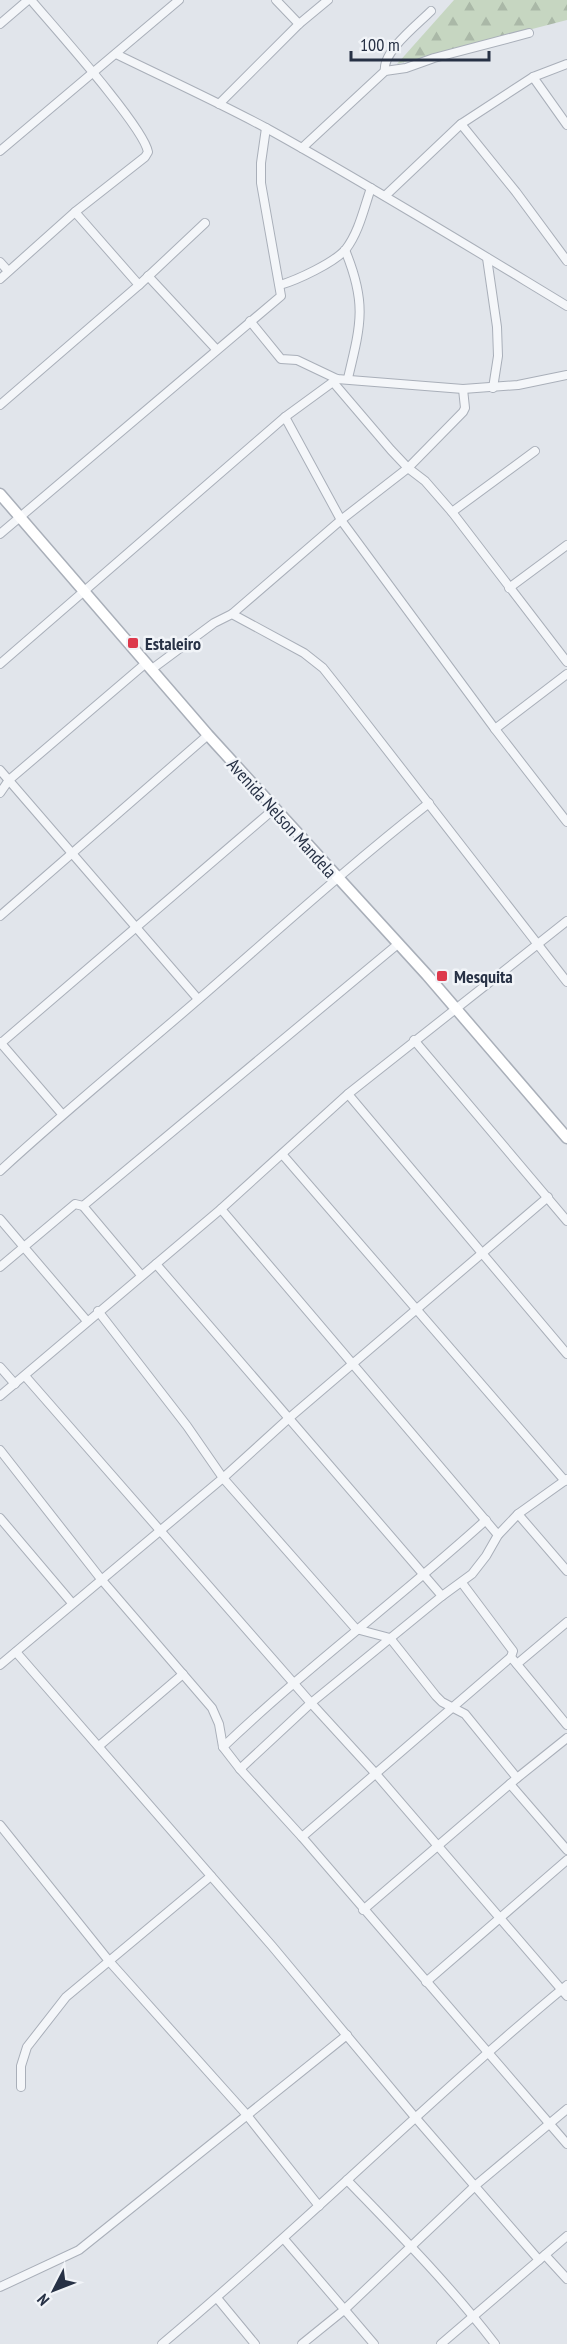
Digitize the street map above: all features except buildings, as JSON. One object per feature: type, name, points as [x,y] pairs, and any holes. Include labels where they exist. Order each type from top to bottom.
[{"type":"street","points":[[0,24],[29,0],[123,111],[144,141],[148,152],[145,157],[75,212],[0,279]]},
{"type":"street","points":[[0,150],[179,0]]},
{"type":"street","points":[[276,0],[299,24]]},
{"type":"street","points":[[219,104],[299,24],[328,0]]},
{"type":"street","points":[[385,71],[384,64],[390,52],[431,11]]},
{"type":"street","points":[[302,148],[385,71],[406,68],[434,58],[529,33]]},
{"type":"street","points":[[116,54],[219,104],[302,148],[567,306]]},
{"type":"street","points":[[385,196],[461,124],[533,77],[567,64]]},
{"type":"street","points":[[533,77],[567,125]]},
{"type":"street","points":[[461,124],[516,192],[567,261]]},
{"type":"street","points":[[0,534],[216,348],[277,301],[282,291],[261,183],[261,163],[266,128]]},
{"type":"street","points":[[280,285],[292,282],[345,250],[356,231],[371,188]]},
{"type":"street","points":[[75,212],[139,285]]},
{"type":"street","points":[[0,405],[139,285],[205,223]]},
{"type":"street","points":[[345,250],[355,275],[362,307],[348,378]]},
{"type":"street","points":[[487,258],[497,327],[498,356],[494,388]]},
{"type":"street","points":[[0,262],[8,272]]},
{"type":"street","points":[[148,276],[216,348]]},
{"type":"street","points":[[250,321],[281,359],[305,363],[335,380],[408,468],[425,481],[452,512],[567,662]]},
{"type":"street","points":[[0,664],[285,417],[335,380],[348,378],[463,388],[494,388],[567,375]]},
{"type":"street","points":[[0,793],[9,780],[149,666],[214,622],[232,614],[341,520],[408,468],[463,412],[465,408],[463,388]]},
{"type":"street","points":[[285,417],[341,520],[495,729],[567,822]]},
{"type":"street","points":[[452,512],[535,451]]},
{"type":"street","name":"Avenida Nelson Mandela","points":[[0,494],[208,735],[398,944],[567,1138]]},
{"type":"street","points":[[509,588],[567,545]]},
{"type":"street","points":[[232,614],[304,653],[323,668],[567,982]]},
{"type":"street","points":[[495,729],[567,674]]},
{"type":"street","points":[[0,916],[208,735]]},
{"type":"street","points":[[0,770],[198,999]]},
{"type":"street","points":[[0,1171],[62,1114],[336,878],[429,803]]},
{"type":"street","points":[[62,1114],[0,1043],[274,809]]},
{"type":"street","points":[[0,1396],[221,1209],[348,1094],[567,921]]},
{"type":"street","points":[[84,1206],[398,944]]},
{"type":"street","points":[[414,1040],[567,1221]]},
{"type":"street","points":[[348,1094],[567,1354]]},
{"type":"street","points":[[240,1768],[310,1703],[442,1596],[462,1583],[481,1564],[498,1535],[518,1514],[566,1480],[282,1154]]},
{"type":"street","points":[[0,1665],[223,1478],[288,1419],[548,1197]]},
{"type":"street","points":[[0,1268],[75,1204],[84,1206],[141,1275]]},
{"type":"street","points":[[221,1209],[498,1535]]},
{"type":"street","points":[[0,1219],[87,1321]]},
{"type":"street","points":[[156,1264],[442,1596]]},
{"type":"street","points":[[98,1311],[187,1426],[223,1478],[356,1629],[390,1638],[436,1696],[465,1714],[517,1778]]},
{"type":"street","points":[[0,1367],[15,1384]]},
{"type":"street","points":[[25,1376],[310,1703],[376,1774],[500,1918],[564,1987],[567,1996]]},
{"type":"street","points":[[0,1450],[101,1579],[212,1708],[219,1724],[223,1746],[240,1768],[567,2144]]},
{"type":"street","points":[[518,1514],[567,1571]]},
{"type":"street","points":[[223,1746],[293,1683],[356,1629],[424,1576],[486,1520]]},
{"type":"street","points":[[2,1523],[72,1603]]},
{"type":"street","points":[[462,1583],[510,1647],[514,1660],[567,1725]]},
{"type":"street","points":[[302,1837],[452,1707],[567,1622]]},
{"type":"street","points":[[16,1652],[211,1875],[414,2116],[542,2257],[567,2279]]},
{"type":"street","points":[[99,1746],[183,1674]]},
{"type":"street","points":[[363,1910],[567,1738]]},
{"type":"street","points":[[510,1784],[567,1850]]},
{"type":"street","points":[[0,1825],[109,1961],[246,2114],[319,2206]]},
{"type":"street","points":[[426,1982],[567,1860]]},
{"type":"street","points":[[21,2086],[21,2066],[27,2047],[66,1997],[211,1875]]},
{"type":"street","points":[[162,2344],[284,2239],[414,2116],[564,1987]]},
{"type":"street","points":[[0,2288],[79,2250],[347,2035]]},
{"type":"street","points":[[302,2344],[344,2310],[476,2185],[567,2109]]},
{"type":"street","points":[[347,2180],[412,2247],[495,2344]]},
{"type":"street","points":[[441,2344],[567,2236]]},
{"type":"street","points":[[284,2239],[374,2344]]},
{"type":"street","points":[[217,2298],[255,2344]]},
{"type":"green space","points":[[454,0],[567,0],[567,20],[397,64]]},
{"type":"place","name":"Estaleiro","points":[[133,643]]},
{"type":"place","name":"Mesquita","points":[[442,976]]}]
